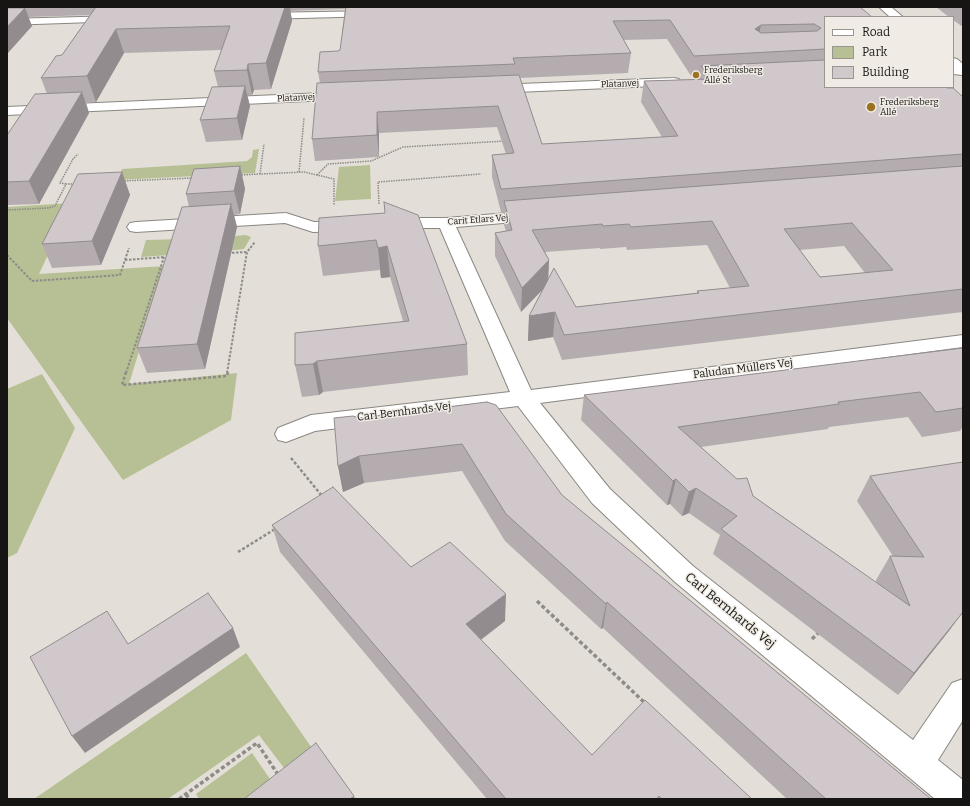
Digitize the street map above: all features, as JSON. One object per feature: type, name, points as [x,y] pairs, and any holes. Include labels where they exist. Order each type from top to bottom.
[{"type":"street","points":[[884,7],[896,16]]},
{"type":"street","points":[[250,17],[388,14]]},
{"type":"street","points":[[7,22],[131,19]]},
{"type":"street","points":[[954,63],[963,71]]},
{"type":"street","name":"Platanvej","points":[[483,90],[686,81]]},
{"type":"street","name":"Platanvej","points":[[7,110],[361,95]]},
{"type":"street","name":"Carit Etlars Vej","points":[[136,227],[286,218],[313,227],[334,227],[374,224],[446,223],[546,215]]},
{"type":"street","name":"Carl Bernhards Vej","points":[[446,223],[524,398],[601,496],[684,574],[962,799]]},
{"type":"street","name":"Paludan Müllers Vej","points":[[524,398],[963,341]]},
{"type":"street","name":"Carl Bernhards Vej","points":[[286,434],[311,423],[524,398]]},
{"type":"street","points":[[917,763],[963,693]]},
{"type":"path","points":[[299,172],[306,97]]},
{"type":"path","points":[[317,175],[328,164],[371,160],[403,147],[506,141]]},
{"type":"path","points":[[260,174],[264,144]]},
{"type":"path","points":[[78,154],[73,159],[60,183],[81,184]]},
{"type":"path","points":[[237,175],[299,172],[334,179],[334,227]]},
{"type":"path","points":[[374,224],[378,182],[481,174]]},
{"type":"path","points":[[118,182],[200,177]]},
{"type":"path","points":[[7,210],[48,208],[55,206],[66,184]]},
{"type":"path","points":[[164,257],[122,385],[227,376],[247,252],[257,240],[269,231],[273,219]]},
{"type":"path","points":[[7,255],[32,281],[120,275],[136,227]]},
{"type":"path","points":[[225,253],[247,252]]},
{"type":"path","points":[[125,260],[172,257]]},
{"type":"path","points":[[288,457],[294,460],[324,499]]},
{"type":"path","points":[[238,552],[278,528]]},
{"type":"path","points":[[537,601],[651,708]]},
{"type":"path","points":[[789,658],[824,627]]},
{"type":"path","points":[[179,799],[258,743],[279,776],[274,779]]},
{"type":"path","points":[[186,794],[189,799]]},
{"type":"green space","points":[[259,149],[255,173],[97,181],[119,179],[122,169],[247,161],[252,157],[253,150]]},
{"type":"green space","points":[[370,165],[371,199],[335,201],[339,167]]},
{"type":"green space","points":[[72,203],[39,274],[165,266],[129,384],[237,373],[231,420],[123,480],[7,318],[7,207]]},
{"type":"green space","points":[[245,235],[251,237],[244,249],[206,253],[217,238]]},
{"type":"green space","points":[[182,239],[184,254],[141,257],[146,240]]},
{"type":"green space","points":[[42,374],[75,428],[17,553],[7,558],[7,389]]},
{"type":"green space","points":[[246,653],[323,764],[287,772],[259,735],[168,799],[34,799]]},
{"type":"green space","points":[[252,753],[270,779],[244,799],[199,799],[196,794]]},
{"type":"building","points":[[96,7],[285,7],[266,63],[248,64],[247,70],[214,71],[230,26],[116,29],[87,76],[41,78],[56,56],[62,55]]},
{"type":"building","points":[[346,7],[860,7],[871,16],[824,16],[824,49],[694,56],[670,20],[613,21],[631,53],[513,58],[515,64],[318,72],[320,52],[340,50]],"holes":[[[814,24],[821,28],[817,31],[761,33],[755,29],[761,25]]]},
{"type":"building","points":[[7,8],[25,8],[7,27]]},
{"type":"building","points":[[824,60],[824,88],[953,88],[963,97],[963,154],[501,189],[492,155],[514,153],[498,106],[377,112],[377,135],[312,139],[317,83],[519,75],[542,144],[678,136],[644,81],[712,79],[701,66]]},
{"type":"building","points":[[245,86],[237,118],[200,120],[212,87]]},
{"type":"building","points":[[82,92],[29,181],[7,182],[7,135],[35,94]]},
{"type":"building","points":[[240,166],[234,191],[186,194],[194,169]]},
{"type":"building","points":[[963,166],[963,289],[564,335],[555,312],[529,316],[554,268],[576,307],[699,293],[697,291],[749,286],[712,221],[631,227],[629,224],[603,226],[602,224],[532,230],[549,260],[522,288],[495,233],[512,230],[504,201]],"holes":[[[852,223],[893,270],[820,277],[784,229]]]},
{"type":"building","points":[[122,172],[92,241],[42,244],[78,174]]},
{"type":"building","points":[[384,202],[418,215],[467,344],[317,361],[313,364],[295,365],[295,333],[409,321],[387,246],[378,248],[376,240],[318,246],[319,218],[385,213]]},
{"type":"building","points":[[231,204],[197,344],[137,348],[182,207]]},
{"type":"building","points":[[963,348],[963,408],[936,412],[920,392],[838,402],[839,404],[678,427],[737,479],[747,478],[753,496],[910,606],[890,556],[924,557],[870,476],[963,462],[963,612],[914,673],[721,529],[737,516],[696,488],[689,492],[676,479],[673,481],[584,395]]},
{"type":"building","points":[[487,402],[496,405],[562,495],[931,799],[826,799],[607,602],[606,604],[506,514],[462,444],[359,456],[338,466],[334,418],[353,416],[359,418]]},
{"type":"building","points":[[333,487],[411,567],[450,542],[506,594],[466,624],[592,755],[645,700],[752,799],[662,799],[659,796],[656,799],[506,799],[272,525]]},
{"type":"building","points":[[208,593],[233,628],[72,736],[30,657],[107,611],[128,644]]},
{"type":"building","points":[[316,743],[354,796],[350,799],[244,799]]},
{"type":"place","name":"Frederiksberg Allé St","points":[[696,75]]},
{"type":"place","name":"Frederiksberg Allé","points":[[871,107]]}]
